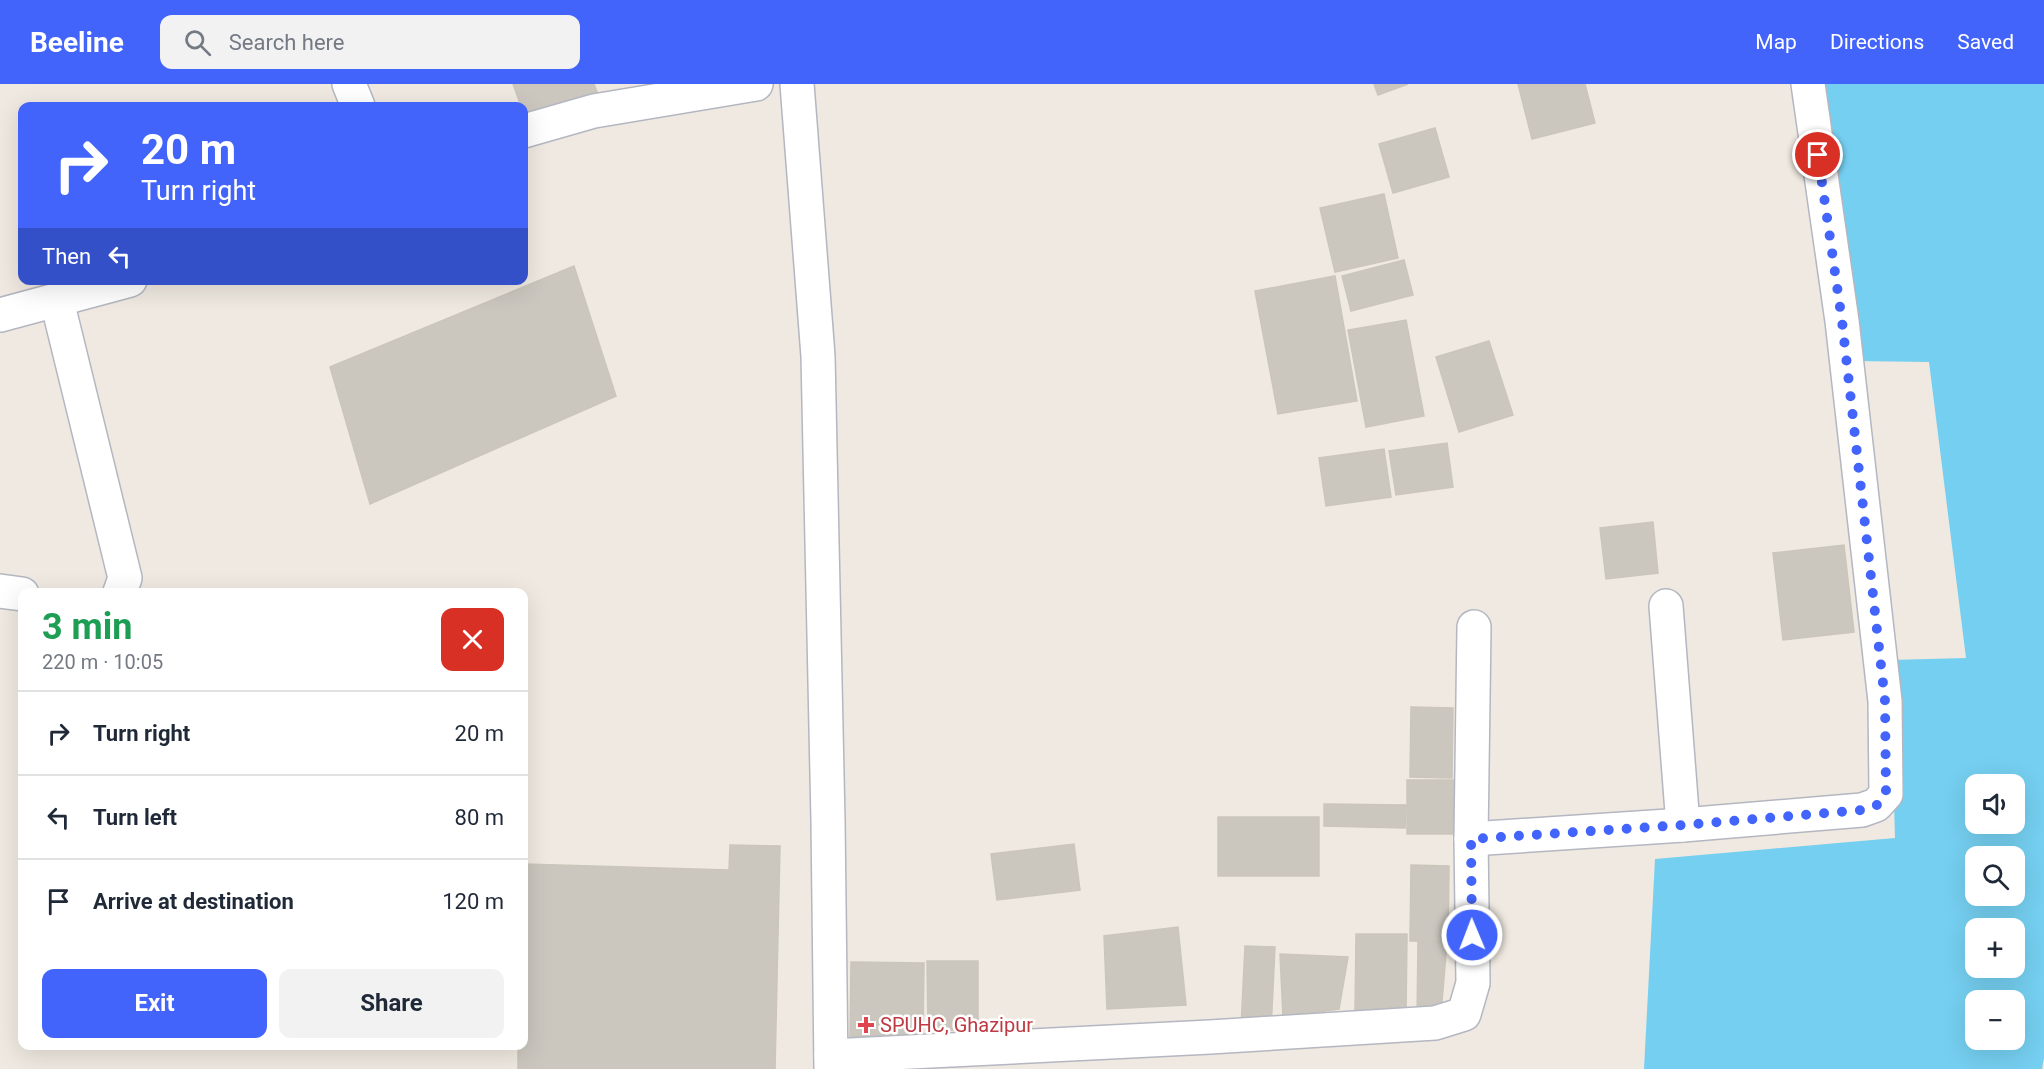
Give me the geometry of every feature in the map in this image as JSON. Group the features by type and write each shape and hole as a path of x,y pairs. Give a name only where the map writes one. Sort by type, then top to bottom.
{"street":[{"path":"350,84 357,102"},
{"path":"528,129 594,111 756,84"},
{"path":"797,84 818,356 831,1063 1435,1023 1464,1014 1473,983 1471,839 1474,627"},
{"path":"1471,839 1862,810 1876,806 1886,794 1885,701 1842,321 1808,84"},
{"path":"0,315 113,285"},
{"path":"57,301 125,578 121,588"},
{"path":"0,591 18,593"},
{"path":"1666,606 1683,825"}],"water":[{"path":"1806,84 2044,84 2044,1058 2042,1069 1644,1069 1655,859 1895,838 1890,660 1966,658 1929,362 1855,361"}],"building":[{"path":"513,84 594,84 599,97 528,120 528,102 520,102"},
{"path":"1374,84 1408,84 1378,95"},
{"path":"1518,84 1585,84 1595,123 1532,139"},
{"path":"1435,128 1449,177 1393,193 1379,144"},
{"path":"1384,194 1398,258 1335,272 1320,208"},
{"path":"1404,260 1413,295 1351,311 1342,276"},
{"path":"574,266 616,396 370,504 330,367"},
{"path":"1335,276 1357,401 1278,414 1255,291"},
{"path":"1406,320 1424,416 1366,427 1348,330"},
{"path":"1489,341 1513,415 1459,432 1436,357"},
{"path":"1447,443 1453,487 1396,495 1389,451"},
{"path":"1384,449 1391,497 1326,506 1319,458"},
{"path":"1653,522 1658,573 1606,579 1600,528"},
{"path":"1844,545 1854,632 1783,640 1773,553"},
{"path":"1411,707 1453,708 1452,778 1410,777"},
{"path":"1407,780 1459,780 1458,834 1407,834"},
{"path":"1324,804 1406,805 1405,828 1324,826"},
{"path":"1218,817 1319,817 1319,876 1218,876"},
{"path":"1074,844 1080,890 997,900 991,854"},
{"path":"730,845 780,846 775,1069 518,1069 518,1050 528,1050 528,864 729,870"},
{"path":"1411,865 1449,866 1448,942 1410,941"},
{"path":"1178,927 1186,1005 1107,1009 1104,936"},
{"path":"1356,934 1407,934 1406,1016 1355,1015"},
{"path":"1418,942 1447,942 1441,1014 1417,1019"},
{"path":"1245,946 1275,947 1271,1030 1241,1028"},
{"path":"1280,954 1348,957 1339,1009 1283,1017"},
{"path":"927,961 978,961 978,1030 928,1030"},
{"path":"851,962 924,963 923,1039 850,1038"}],"place":[{"name":"SPUHC, Ghazipur","path":"866,1025"}],"route":[{"path":"1472,935 1471,839 1862,810 1876,806 1886,794 1885,701 1842,321 1818,155"}]}
